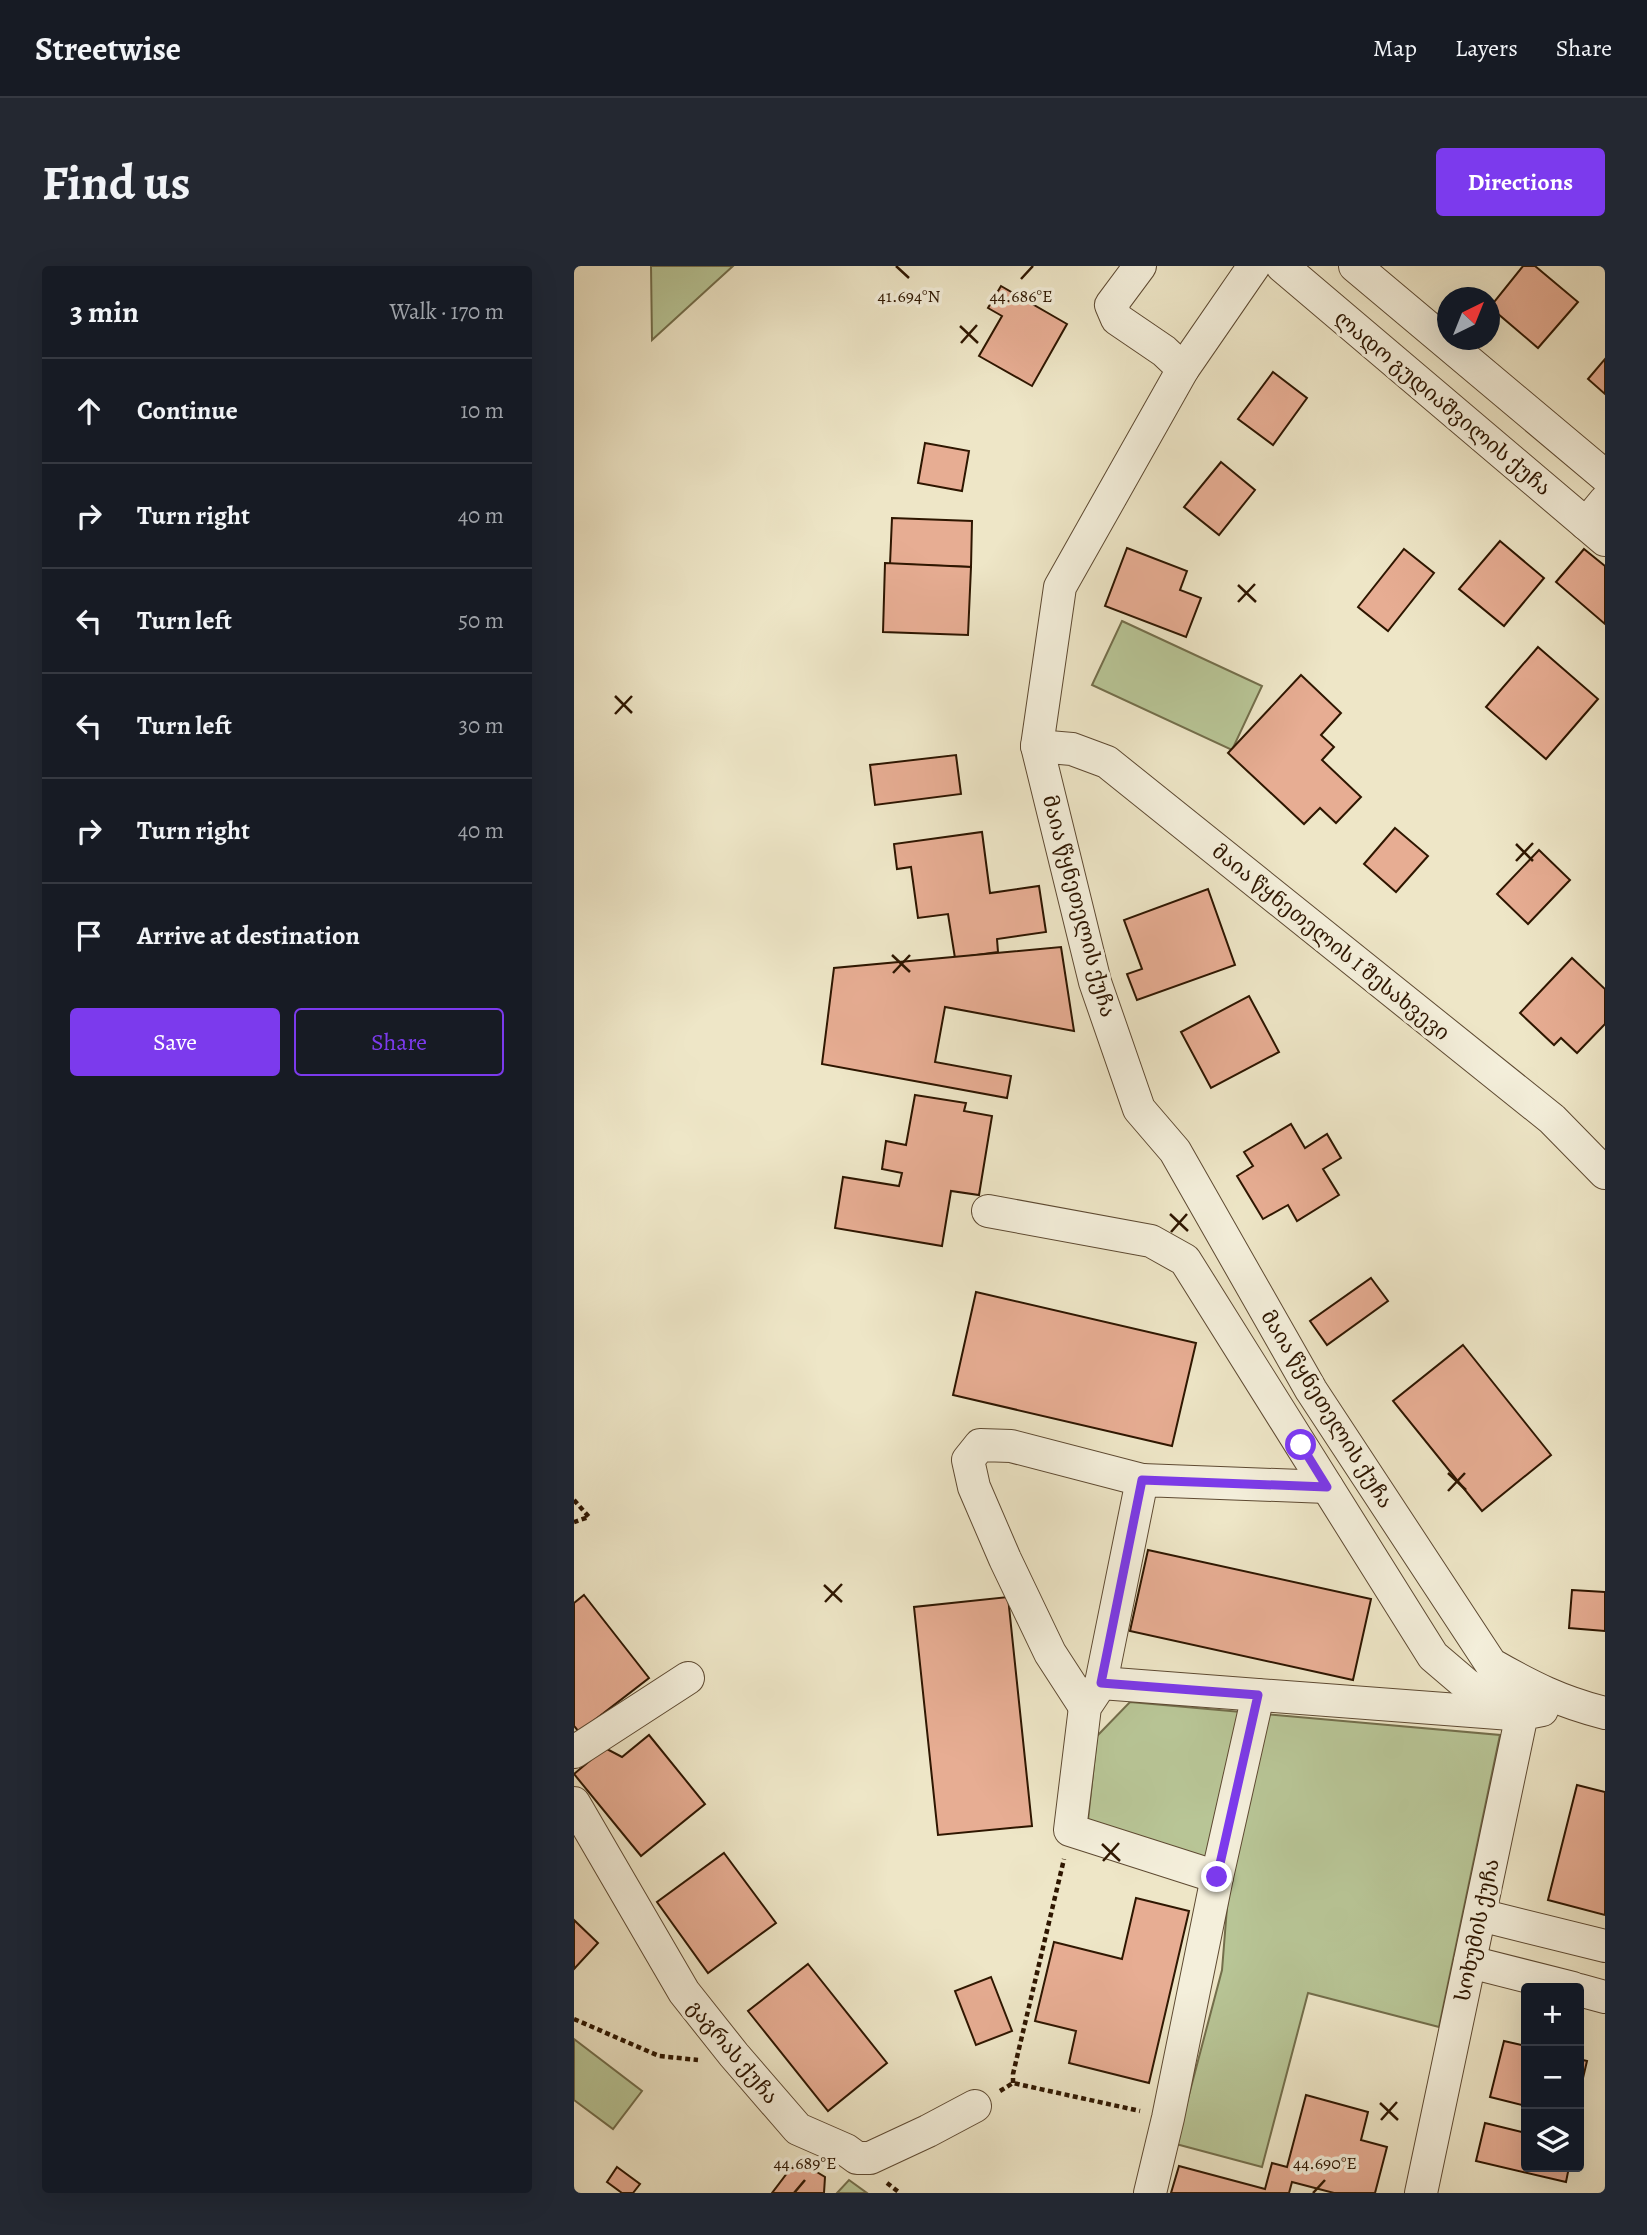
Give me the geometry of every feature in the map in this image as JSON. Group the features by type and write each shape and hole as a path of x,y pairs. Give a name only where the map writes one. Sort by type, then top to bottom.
{"street":[{"path":"1140,266 1111,304 1117,318 1164,351 1183,369"},
{"name":"მაია წყნეთელის ქუჩა","path":"1254,266 1183,369 1060,587 1037,746 1095,982 1139,1109 1175,1151 1311,1390 1492,1664 1569,1704 1605,1713"},
{"name":"ლადო გუდიაშვილის ქუჩა","path":"1282,266 1598,522"},
{"path":"1355,266 1605,475"},
{"name":"მაია წყნეთელის I შესახვევი","path":"1037,746 1072,749 1107,762 1552,1119 1605,1173"},
{"path":"988,1211 1151,1241 1185,1260 1433,1656 1468,1685 1522,1714"},
{"path":"1327,1487 1142,1480 1011,1446 980,1446 968,1460 974,1487 1050,1653 1093,1695 1258,1695 1522,1714 1569,1704"},
{"path":"1142,1480 1093,1695 1070,1830 1217,1877"},
{"path":"574,1752 688,1678"},
{"path":"1150,2193 1258,1695"},
{"name":"სოხუმის ქუჩა","path":"1421,2193 1522,1714"},
{"name":"გაგრას ქუჩა","path":"574,1803 684,1992 798,2129 846,2150 857,2158 870,2158 987,2099"},
{"path":"1480,1915 1605,1946"},
{"path":"1470,1962 1553,1983"},
{"path":"1584,1991 1605,1997"}],"path":[{"path":"574,1500 589,1517 574,1522"},
{"path":"1013,2083 1070,1830"},
{"path":"574,2019 659,2056 705,2061 734,2054"},
{"path":"987,2099 1013,2083 1168,2118"}],"green space":[{"path":"651,266 733,266 652,340"},
{"path":"1122,621 1262,686 1232,750 1092,685"},
{"path":"1130,1702 1500,1735 1439,2027 1308,1993 1262,2167 1176,2144 1222,1970 1230,1870 1088,1820 1097,1736"},
{"path":"574,2039 642,2091 613,2129 574,2100"},
{"path":"849,2180 867,2193 837,2193"}],"building":[{"path":"1523,266 1535,266 1578,302 1538,348 1500,316 1500,295"},
{"path":"1001,286 1067,324 1032,386 979,356 1002,316 988,308"},
{"path":"1605,359 1605,394 1588,379"},
{"path":"1273,372 1307,398 1273,445 1238,419"},
{"path":"925,443 969,451 962,491 918,483"},
{"path":"1221,462 1255,490 1219,535 1184,507"},
{"path":"892,518 972,521 971,567 890,564"},
{"path":"1500,541 1544,578 1504,626 1459,589"},
{"path":"1127,548 1187,571 1180,590 1201,598 1186,637 1105,606"},
{"path":"1404,549 1434,573 1388,631 1358,607"},
{"path":"1584,549 1605,566 1605,624 1556,582"},
{"path":"885,563 971,567 968,635 883,632"},
{"path":"1538,647 1598,699 1546,759 1486,707"},
{"path":"1301,675 1341,713 1321,735 1334,747 1322,760 1361,797 1336,823 1320,808 1304,824 1228,753"},
{"path":"956,755 961,794 875,805 870,765"},
{"path":"1395,828 1428,856 1396,892 1364,864"},
{"path":"982,832 990,893 1039,886 1046,932 997,939 998,952 955,958 948,914 918,918 911,867 897,869 894,844"},
{"path":"1539,850 1570,880 1528,924 1497,894"},
{"path":"1208,889 1235,965 1137,1000 1127,974 1142,969 1124,920"},
{"path":"1061,947 1074,1031 945,1007 935,1062 1011,1076 1007,1098 822,1064 834,968"},
{"path":"1572,958 1605,989 1605,1024 1577,1053 1561,1038 1554,1045 1520,1013"},
{"path":"1249,996 1279,1052 1211,1088 1181,1032"},
{"path":"915,1095 966,1103 964,1111 992,1116 979,1195 951,1191 942,1246 835,1228 843,1177 899,1186 902,1173 882,1169 886,1141 906,1145"},
{"path":"1291,1124 1305,1148 1327,1134 1341,1158 1323,1169 1339,1195 1297,1221 1288,1205 1263,1219 1237,1176 1253,1166 1244,1152"},
{"path":"1371,1278 1388,1301 1327,1345 1310,1321"},
{"path":"976,1292 1196,1343 1172,1446 953,1395"},
{"path":"1463,1345 1551,1455 1482,1511 1393,1401"},
{"path":"1148,1550 1371,1599 1353,1680 1130,1631"},
{"path":"1572,1590 1605,1592 1605,1631 1569,1628"},
{"path":"584,1595 649,1678 579,1732 574,1726 574,1603"},
{"path":"1008,1597 1032,1826 938,1835 914,1607"},
{"path":"649,1735 705,1804 641,1856 574,1774 605,1748 622,1757"},
{"path":"1577,1785 1605,1792 1605,1915 1548,1900"},
{"path":"724,1853 776,1923 708,1973 657,1902"},
{"path":"1136,1898 1189,1911 1149,2083 1069,2063 1076,2031 1035,2021 1054,1942 1122,1959"},
{"path":"574,1920 598,1943 574,1969"},
{"path":"808,1964 887,2063 828,2111 748,2011"},
{"path":"991,1977 1012,2031 976,2045 955,1991"},
{"path":"1504,2041 1521,2045 1521,2105 1490,2097"},
{"path":"1306,2095 1368,2112 1361,2140 1387,2147 1375,2193 1334,2193 1292,2182 1289,2193 1171,2193 1179,2166 1265,2189 1272,2163 1287,2167"},
{"path":"1485,2123 1521,2132 1521,2172 1476,2161"},
{"path":"797,2160 825,2177 824,2193 772,2193"},
{"path":"617,2167 640,2184 633,2193 622,2193 607,2182"},
{"path":"1523,2172 1568,2172 1566,2182"}],"route":[{"path":"1217,1877 1258,1695 1101,1683 1142,1480 1327,1487 1301,1445"}]}
